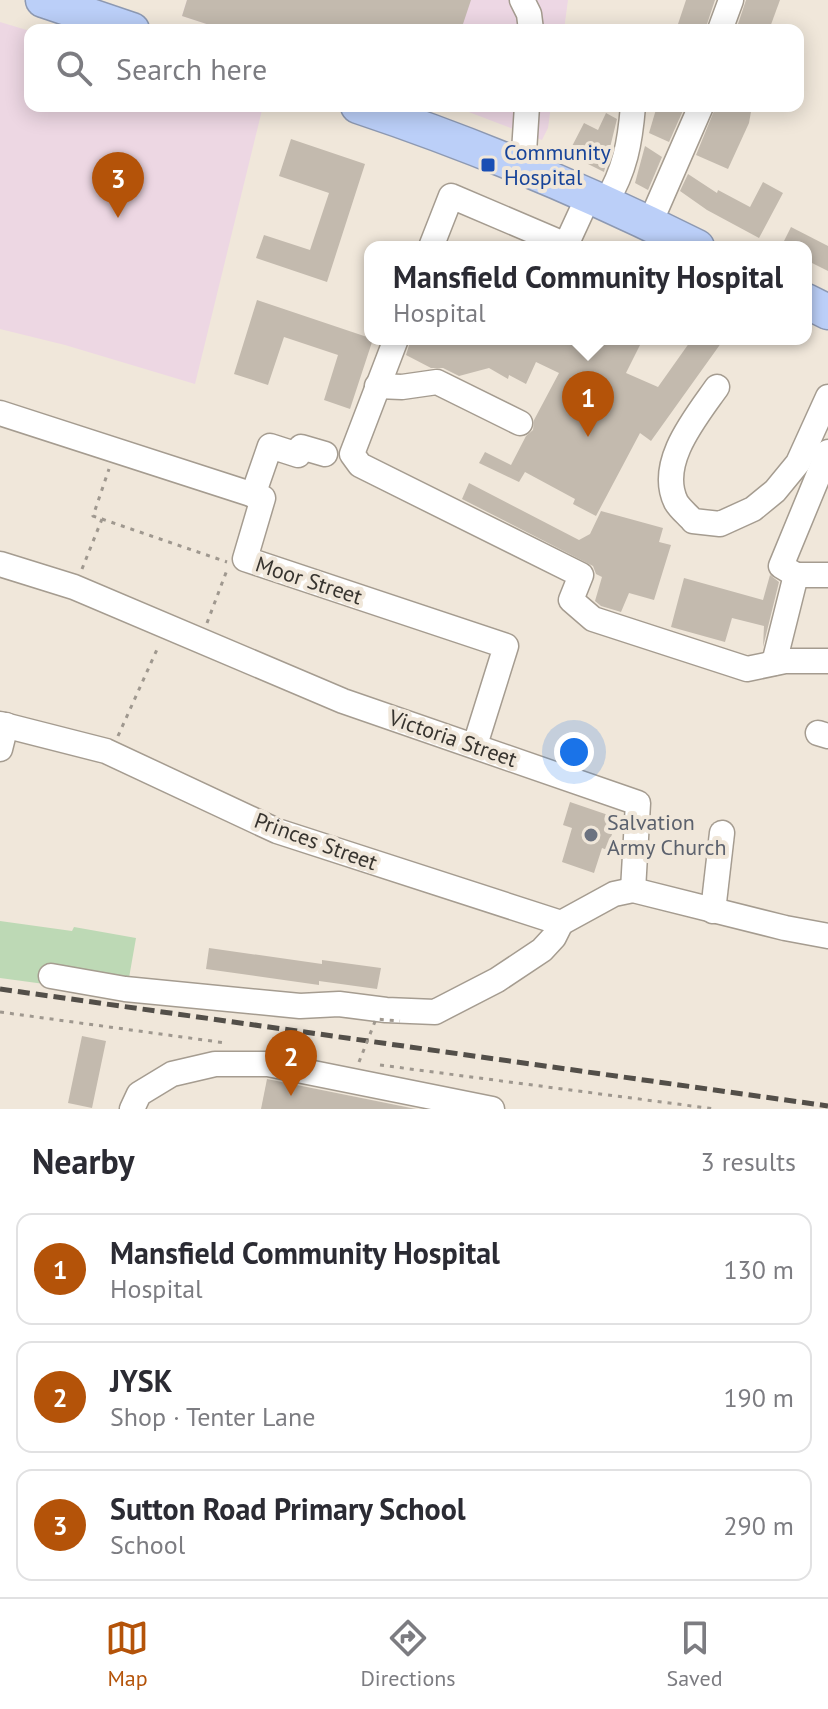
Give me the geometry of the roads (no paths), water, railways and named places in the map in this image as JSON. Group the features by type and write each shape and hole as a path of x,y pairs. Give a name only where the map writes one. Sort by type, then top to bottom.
{"highway":[{"path":"43,0 114,24"},
{"path":"376,112 442,134 523,167 685,241"}],"street":[{"path":"522,0 530,24"},
{"path":"722,24 731,0"},
{"path":"523,167 527,112"},
{"path":"568,241 587,194 621,177 632,112"},
{"path":"650,223 698,112"},
{"path":"433,241 451,196 557,241"},
{"path":"394,345 352,454 360,465 581,575 571,600 593,619 747,669 774,663 828,661"},
{"path":"377,386 402,387 437,382 520,423"},
{"path":"717,387 692,423 673,461 670,485 677,504 693,521 720,524 753,509 775,491 798,463 828,397"},
{"path":"0,413 253,495 270,446 298,455 301,447 325,454"},
{"path":"828,452 781,566 796,575 828,575"},
{"name":"Moor Street","path":"253,495 263,498 245,559 506,646 475,745"},
{"name":"Victoria Street","path":"0,564 74,587 343,701 638,803 633,890"},
{"path":"774,663 796,575"},
{"name":"Princes Street","path":"2,733 111,753 277,831 561,923"},
{"path":"713,911 722,833"},
{"path":"51,976 125,989 300,1006 339,1004 393,1016 435,1012 462,1000 542,950 561,923 614,894 633,890 828,936"},
{"path":"132,1109 139,1094 172,1074 215,1064 268,1064 492,1109"}],"railway":[{"path":"0,989 828,1106"}],"place":[{"name":"Community Hospital","path":"488,165"},
{"name":"Sutton Road Primary School","path":"118,218"},
{"name":"Mansfield Community Hospital","path":"588,437"},
{"name":"Salvation Army Church","path":"591,835"},
{"name":"JYSK","path":"291,1096"}]}
